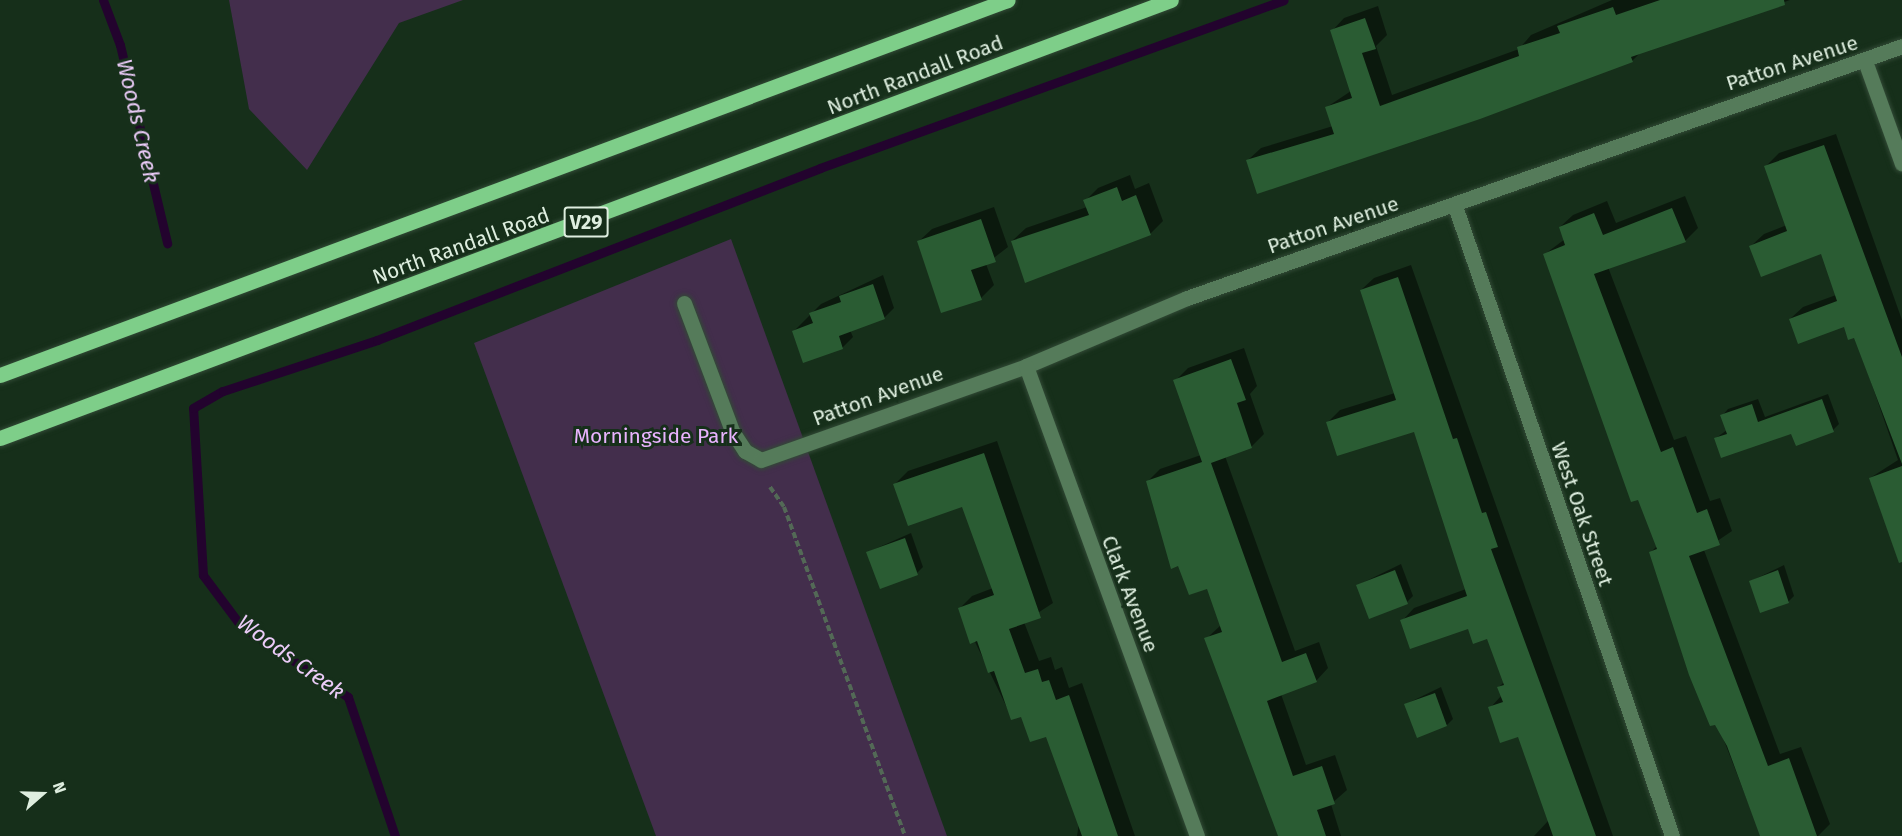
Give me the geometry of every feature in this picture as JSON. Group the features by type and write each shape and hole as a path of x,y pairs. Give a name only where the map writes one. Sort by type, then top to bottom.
{"main road":[{"name":"North Randall Road","path":"0,375 1008,0"},
{"name":"North Randall Road","path":"0,438 1171,0"}],"street":[{"name":"Patton Avenue","path":"684,303 732,431 745,451 761,460 1026,366 1187,298 1455,206 1902,46"},
{"path":"1865,61 1902,164"},
{"name":"West Oak Street","path":"1455,206 1671,836"},
{"name":"Clark Avenue","path":"1026,366 1197,836"}],"path":[{"path":"770,487 784,507 905,836"}],"green space":[{"path":"229,0 463,0 399,23 307,170 249,109"},
{"name":"Morningside Park","path":"731,239 947,836 656,836 474,343"}],"building":[{"path":"1660,0 1784,0 1785,5 1631,57 1633,62 1480,119 1257,194 1246,160 1334,134 1325,107 1352,98 1330,30 1365,18 1376,49 1362,53 1380,106 1519,56 1517,47 1560,33 1557,26 1613,7 1616,15"},
{"path":"1824,145 1902,357 1902,464 1854,338 1848,340 1844,327 1798,344 1789,319 1837,301 1821,254 1761,277 1749,246 1787,231 1764,166"},
{"path":"1117,187 1122,201 1136,195 1151,235 1025,283 1011,241 1089,215 1083,200"},
{"path":"1672,208 1686,242 1594,274 1661,452 1673,447 1697,513 1707,509 1720,545 1689,556 1768,766 1789,758 1817,836 1760,836 1727,746 1715,725 1710,726 1689,675 1649,552 1657,549 1638,500 1631,502 1543,254 1565,245 1559,227 1594,213 1603,235"},
{"path":"981,219 996,262 971,270 982,300 941,313 917,241"},
{"path":"1398,277 1453,439 1457,438 1482,513 1486,512 1498,547 1491,549 1596,836 1553,836 1518,737 1500,743 1488,707 1503,702 1497,687 1504,685 1487,639 1473,644 1468,629 1410,649 1400,620 1467,596 1414,432 1337,456 1326,422 1396,400 1360,290"},
{"path":"873,284 885,319 839,336 843,349 803,363 792,331 813,323 809,313 841,302 839,296"},
{"path":"1231,359 1246,400 1237,403 1252,448 1211,463 1282,662 1306,653 1317,682 1267,701 1293,776 1322,766 1335,804 1317,810 1326,836 1278,836 1204,638 1222,632 1207,589 1189,595 1178,566 1171,569 1146,481 1202,462 1173,380"},
{"path":"1822,399 1834,432 1796,446 1791,434 1721,458 1714,438 1727,434 1720,415 1752,404 1758,422"},
{"path":"984,453 1041,618 1009,629 1025,673 1038,669 1042,682 1049,680 1056,700 1069,695 1118,836 1082,836 1046,737 1030,742 1021,717 1011,720 994,671 988,673 977,641 970,644 958,608 994,595 962,507 908,526 893,484"},
{"path":"1902,466 1902,562 1899,563 1869,478"},
{"path":"905,538 918,575 880,589 866,552"},
{"path":"1395,570 1408,604 1369,619 1356,585"},
{"path":"1778,570 1789,603 1760,613 1749,581"},
{"path":"1435,693 1447,726 1417,738 1404,704"}],"waterway":[{"name":"Woods Creek","path":"103,0 120,45 167,243"},
{"path":"395,836 348,697 241,626 203,575 193,408 223,391 377,340 820,168 1283,0"}]}
